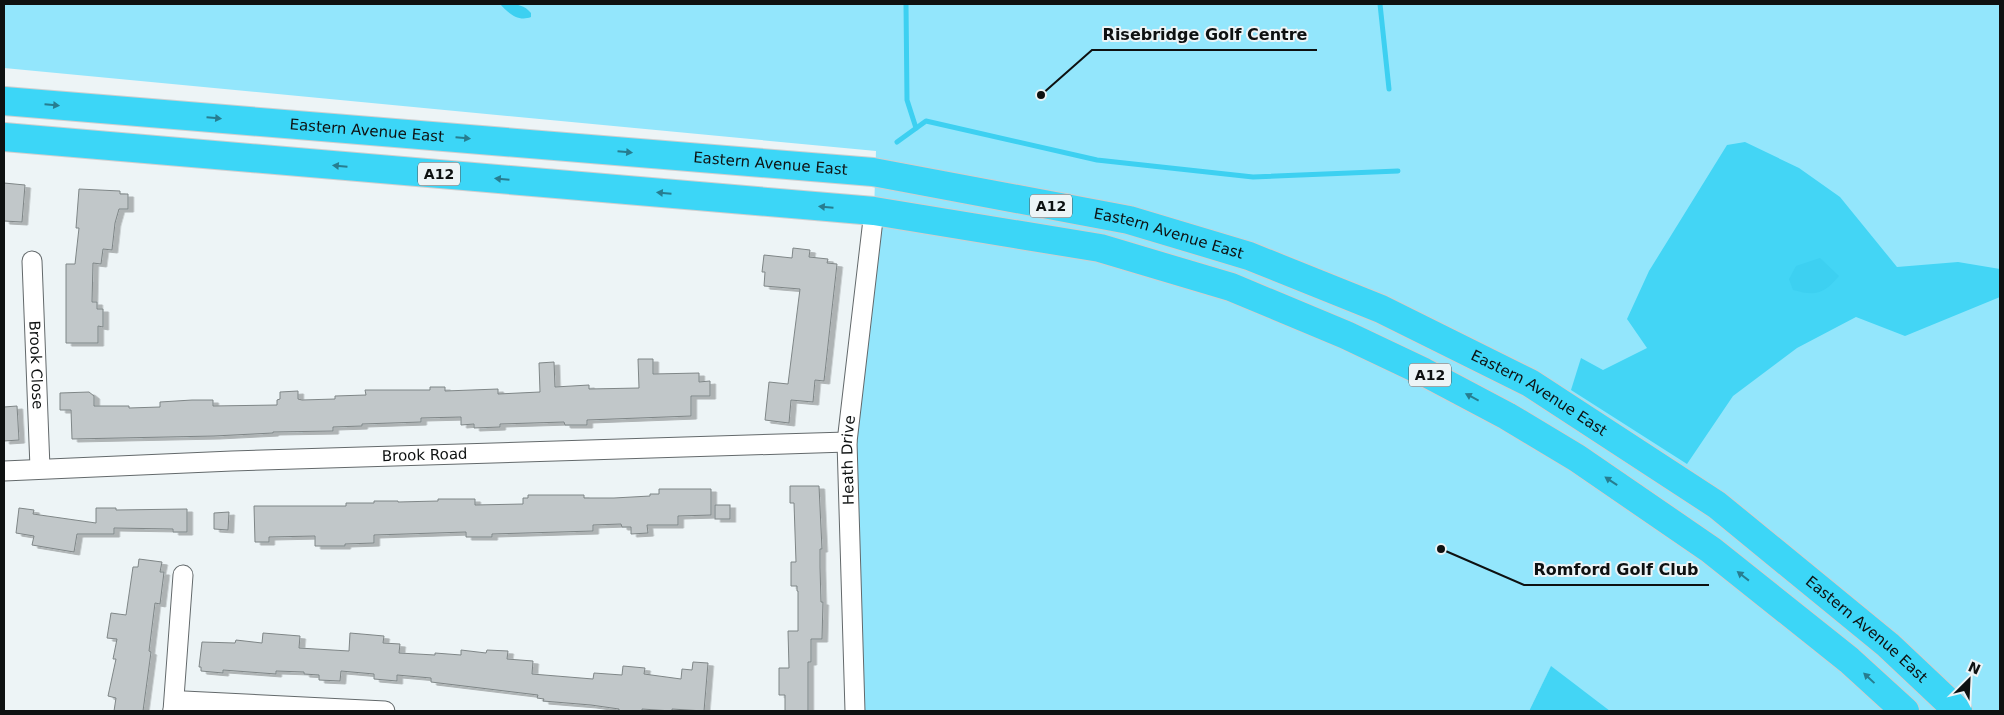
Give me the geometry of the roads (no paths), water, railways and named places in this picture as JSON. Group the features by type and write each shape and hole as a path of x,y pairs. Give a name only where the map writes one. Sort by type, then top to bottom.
{"highway":[{"name":"Eastern Avenue East","path":"4,101 872,172 1129,220 1249,256 1381,309 1530,383 1717,505 1888,644 1958,711"},
{"name":"Eastern Avenue East","path":"4,137 874,211 1100,248 1231,287 1346,335 1424,372 1507,416 1577,458 1711,550 1849,660 1905,711"}],"street":[{"name":"Heath Drive","path":"855,711 847,442 874,211"},
{"name":"Brook Close","path":"32,261 40,468"},
{"name":"Brook Road","path":"4,471 40,468 847,442"},
{"path":"173,711 183,575"},
{"path":"173,711 184,701 385,711"}],"waterway":[{"path":"906,4 907,100 916,128"},
{"path":"1380,4 1389,89"},
{"path":"897,142 926,121 1097,160 1253,177 1398,171"}],"place":[{"name":"Risebridge Golf Centre","path":"1041,95"},
{"name":"Romford Golf Club","path":"1441,549"}]}
